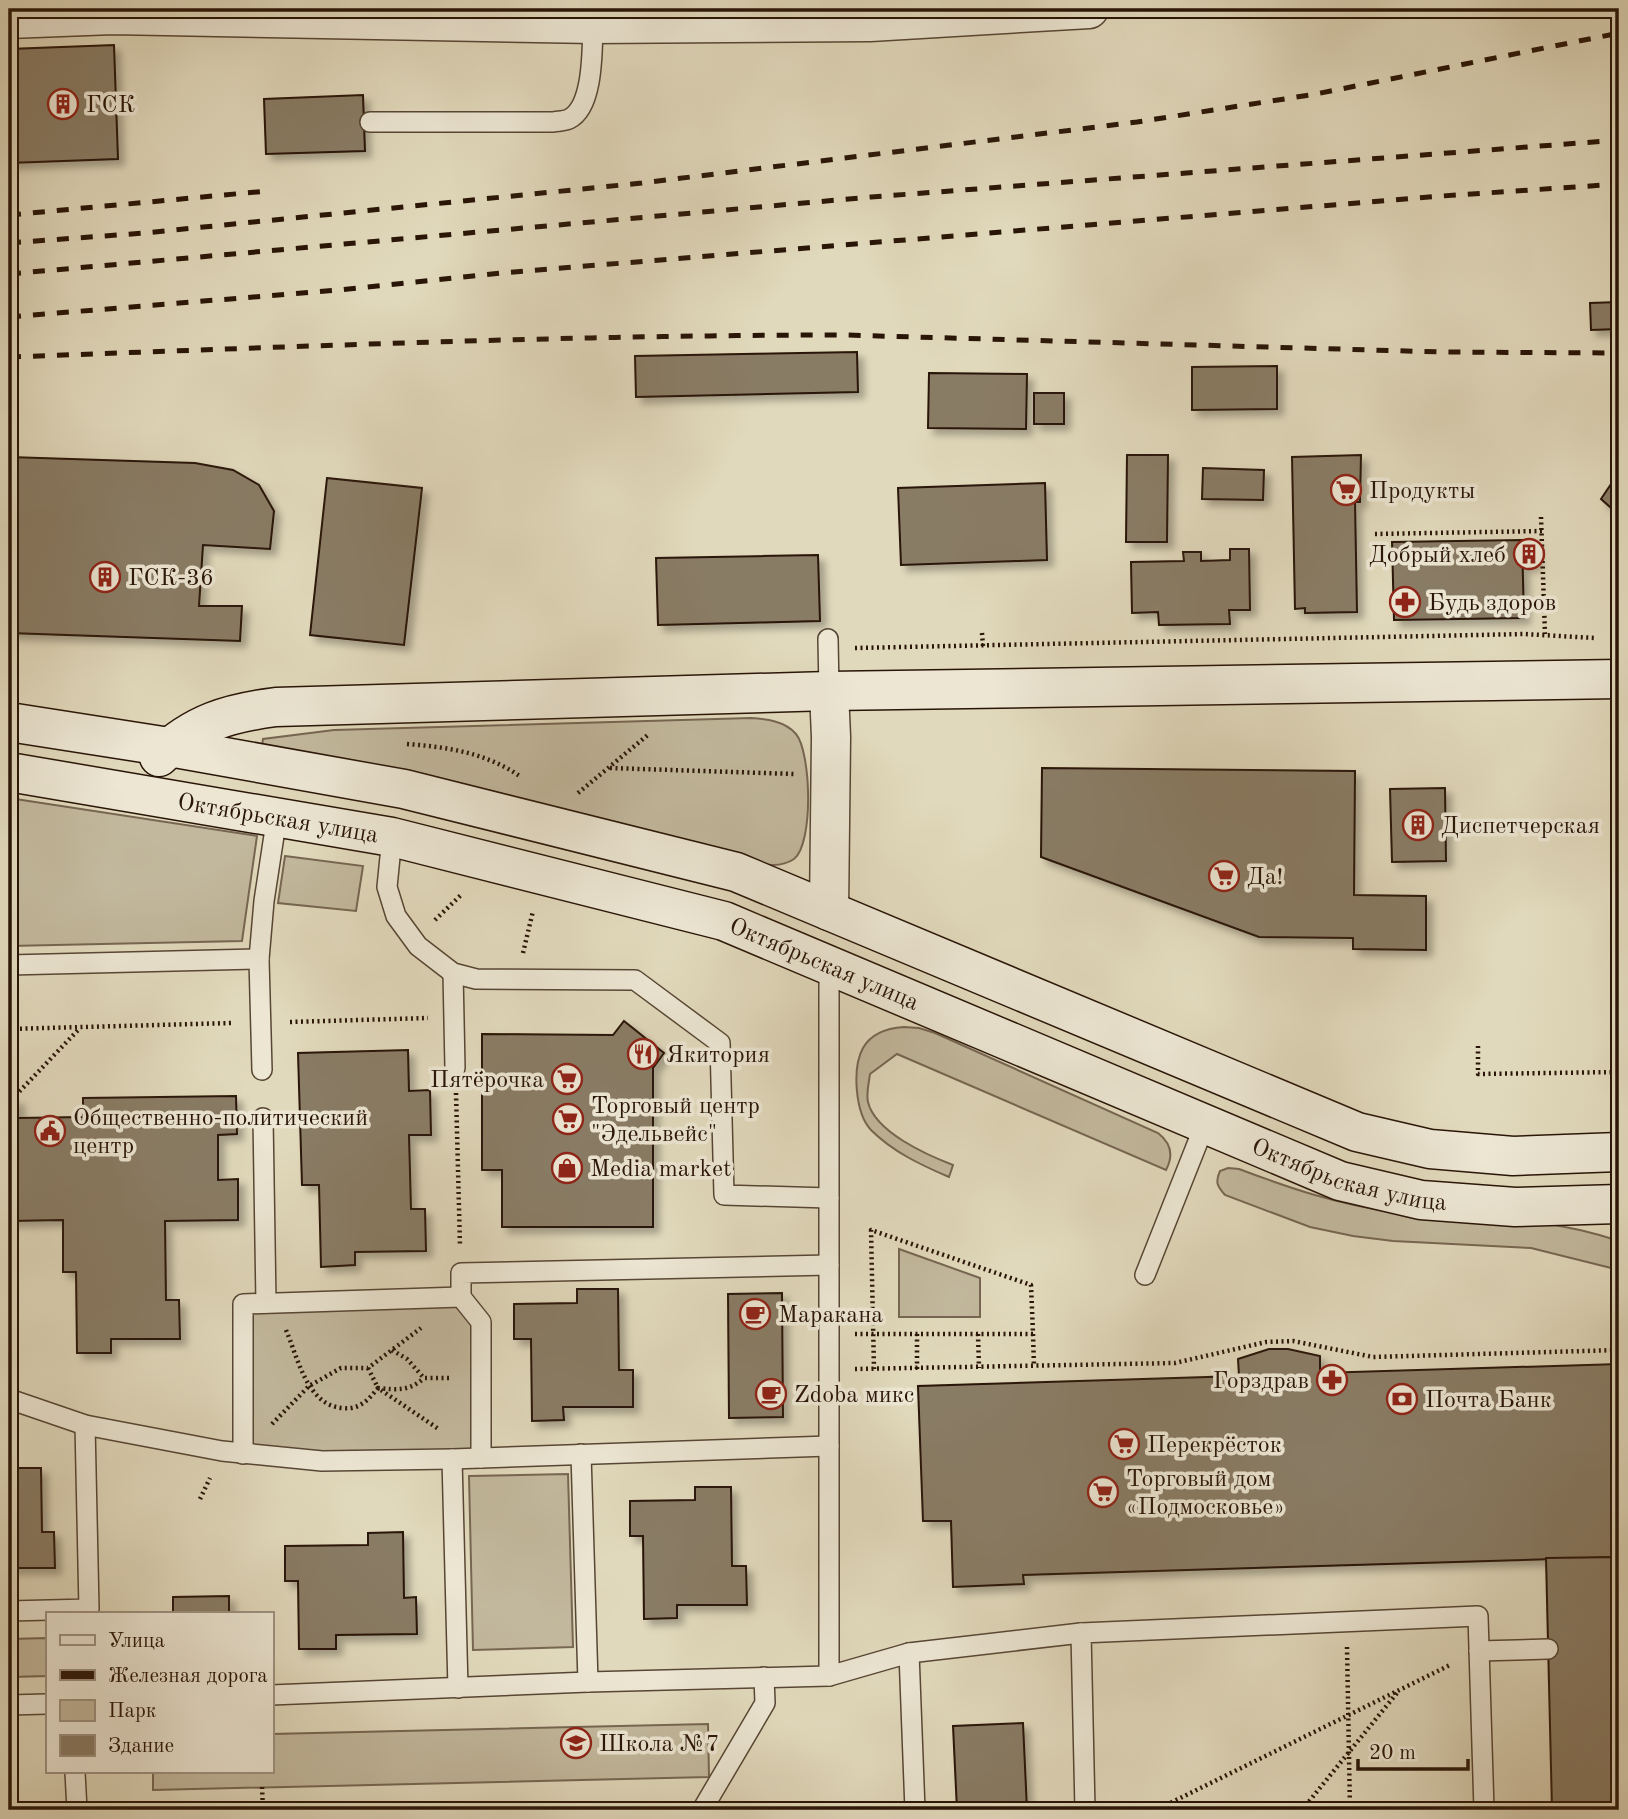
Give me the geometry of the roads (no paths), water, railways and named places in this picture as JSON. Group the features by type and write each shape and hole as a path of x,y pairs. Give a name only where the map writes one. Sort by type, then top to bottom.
{"main road":[{"path":"9,19 112,12 593,24 870,22 1089,9"},
{"path":"125,790 169,747 206,723 238,711 276,706 829,691 1619,679"},
{"path":"829,691 829,911"},
{"name":"Октябрьская улица","path":"9,722 169,747 404,789 736,872 1357,1132 1430,1149 1513,1156 1619,1152"},
{"name":"Октябрьская улица","path":"9,772 392,837 724,920 1340,1181 1421,1200 1515,1207 1619,1204"}],"lane":[{"path":"370,122 553,122 570,119 581,108 589,85 593,24"},
{"path":"828,644 829,691"},
{"path":"262,1070 260,959 264,901 277,816"},
{"path":"392,837 387,887 396,916 414,941 453,973 476,979 635,980 720,1043 724,1195 829,1198"},
{"path":"9,965 260,959"},
{"path":"829,965 829,1676"},
{"path":"453,973 455,1068"},
{"path":"263,1118 270,1303"},
{"path":"1145,1275 1205,1124"},
{"path":"481,1458 481,1322 461,1297 461,1273 829,1265"},
{"path":"243,1454 243,1304 461,1297"},
{"path":"9,1399 85,1424 243,1454 322,1461 829,1446"},
{"path":"9,1611 89,1609 85,1424"},
{"path":"581,1454 588,1682"},
{"path":"452,1459 458,1688"},
{"path":"273,1695 588,1682 829,1676 909,1653 1080,1633 1479,1616 1484,1810"},
{"path":"1080,1633 1085,1810"},
{"path":"1479,1651 1548,1649"},
{"path":"909,1653 915,1810"},
{"path":"702,1810 765,1703 764,1677"},
{"path":"9,1706 46,1704"},
{"path":"75,1773 77,1810"}],"railway":[{"path":"9,243 144,233 642,183 1137,122 1316,94 1619,33"},
{"path":"9,274 871,197 1619,140"},
{"path":"9,317 339,290 501,273 1619,184"},
{"path":"9,215 267,191"},
{"path":"9,357 531,339 845,335 1442,352 1619,353"}],"place":[{"name":"ГСК","path":"63,104"},
{"name":"Продукты","path":"1346,490"},
{"name":"Добрый хлеб","path":"1529,554"},
{"name":"ГСК-36","path":"105,577"},
{"name":"Будь здоров","path":"1405,602"},
{"name":"Диспетчерская","path":"1418,825"},
{"name":"Да!","path":"1224,876"},
{"name":"Якитория","path":"643,1054"},
{"name":"Пятёрочка","path":"567,1079"},
{"name":"Торговый центр \"Эдельвейс\"","path":"568,1119"},
{"name":"Общественно-политический центр","path":"50,1131"},
{"name":"Media market","path":"567,1168"},
{"name":"Маракана","path":"755,1314"},
{"name":"Горздрав","path":"1332,1380"},
{"name":"Zdoba микс","path":"771,1394"},
{"name":"Почта Банк","path":"1402,1399"},
{"name":"Перекрёсток","path":"1124,1444"},
{"name":"Торговый дом «Подмосковье»","path":"1103,1492"},
{"name":"Школа №7","path":"576,1743"}]}
